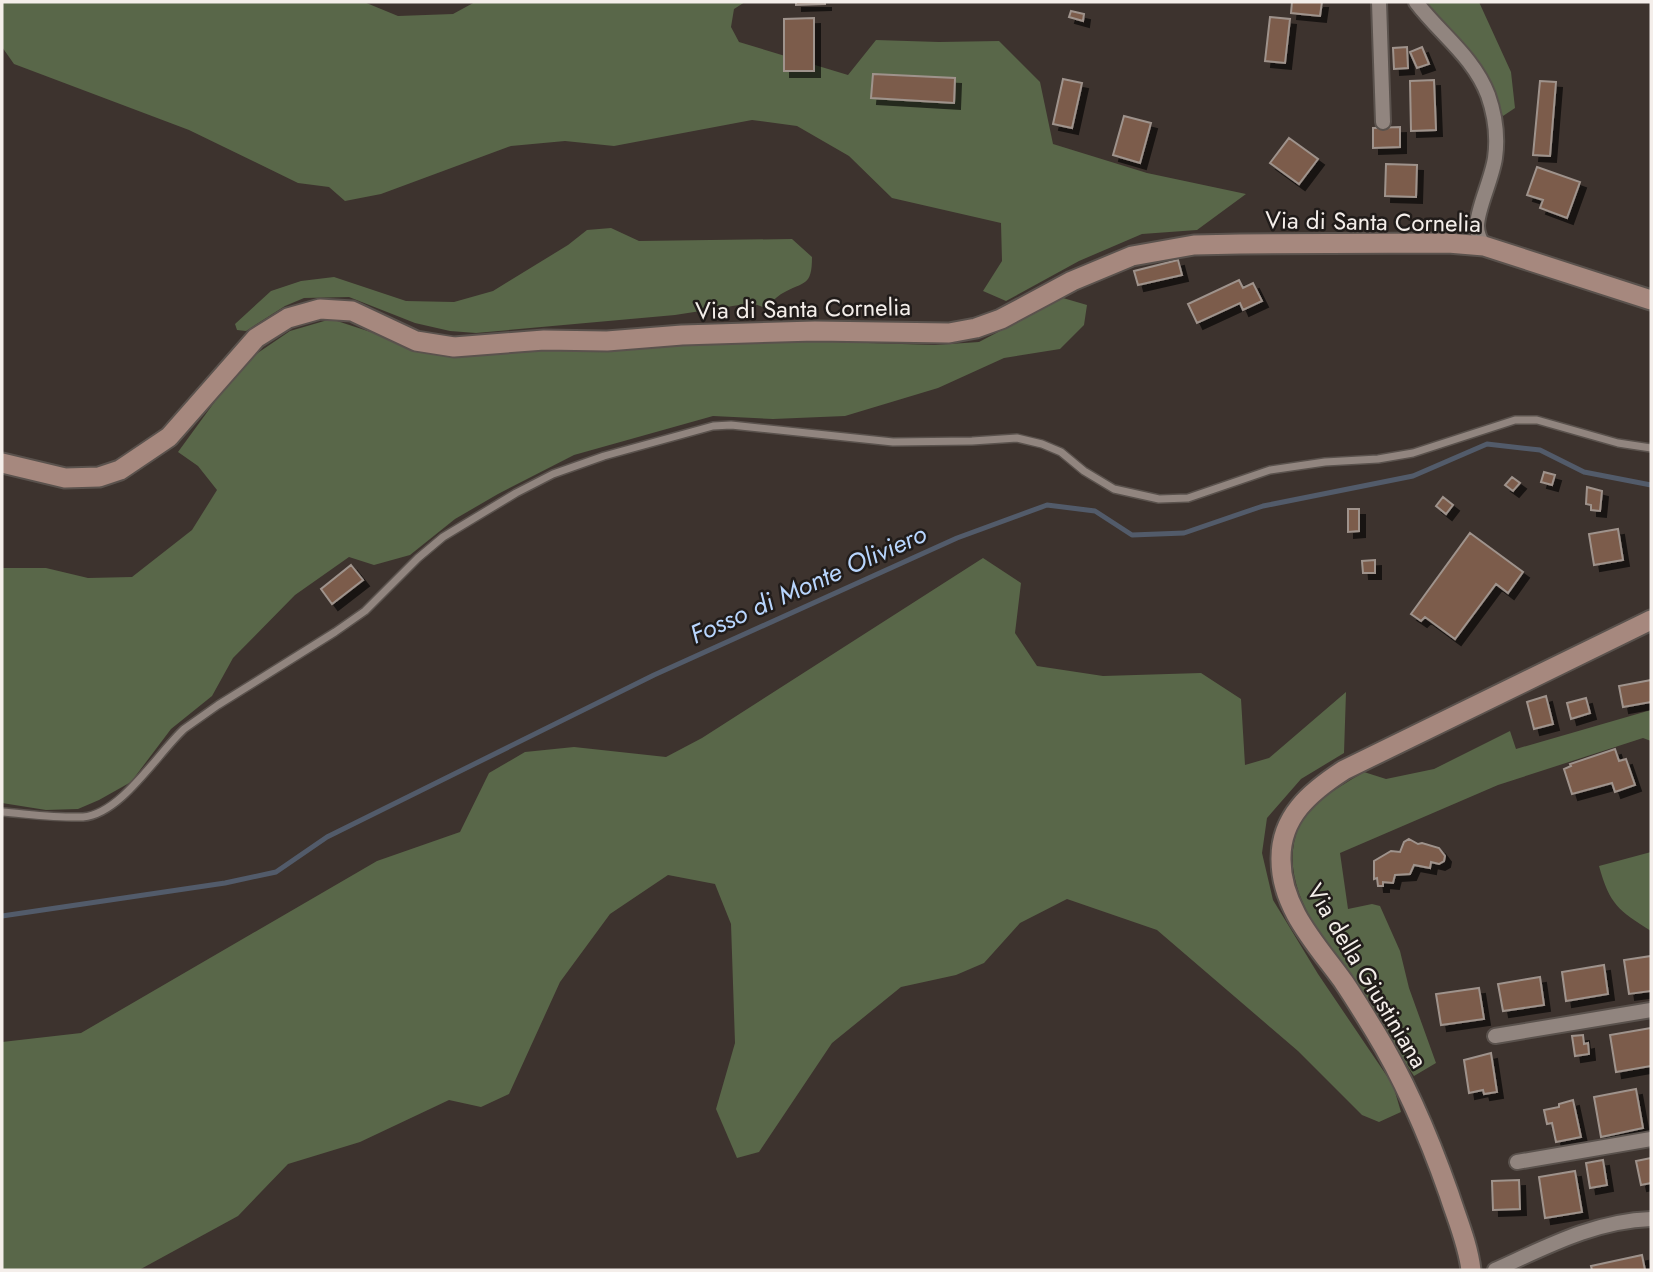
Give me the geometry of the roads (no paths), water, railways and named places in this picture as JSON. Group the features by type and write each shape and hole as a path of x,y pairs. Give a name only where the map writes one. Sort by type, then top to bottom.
{"street":[{"path":"1379,2 1383,122"},
{"path":"1416,2 1463,53 1488,96 1496,128 1496,143 1490,181 1477,221 1477,230 1483,246"},
{"name":"Via di Santa Cornelia","path":"2,463 65,478 99,477 120,470 169,438 256,338 288,318 313,310 334,308 352,311 416,341 454,347 544,340 607,341 682,335 806,331 949,333 976,328 1001,319 1072,281 1132,256 1194,245 1251,244 1448,243 1483,246 1651,300"},
{"name":"Via della Giustiniana","path":"1471,1270 1465,1241 1432,1145 1406,1087 1374,1030 1292,906 1282,873 1283,835 1292,816 1310,794 1344,770 1651,620"},
{"path":"1495,1036 1651,1010"},
{"path":"1517,1162 1651,1139"},
{"path":"1495,1270 1577,1233 1615,1223 1651,1219"}],"lane":[{"path":"2,813 86,817 109,807 123,797 184,729 365,611 443,537 516,492 553,474 713,426 731,425 893,442 1017,438 1062,452 1084,471 1114,489 1159,499 1188,498 1270,470 1413,453 1515,420 1537,419 1618,443 1651,448"}],"waterway":[{"name":"Fosso di Monte Oliviero","path":"2,916 225,883 276,872 327,837 654,675 957,538 1047,505 1095,511 1132,535 1184,533 1263,506 1413,476 1487,444 1540,450 1584,472 1651,485"}]}
